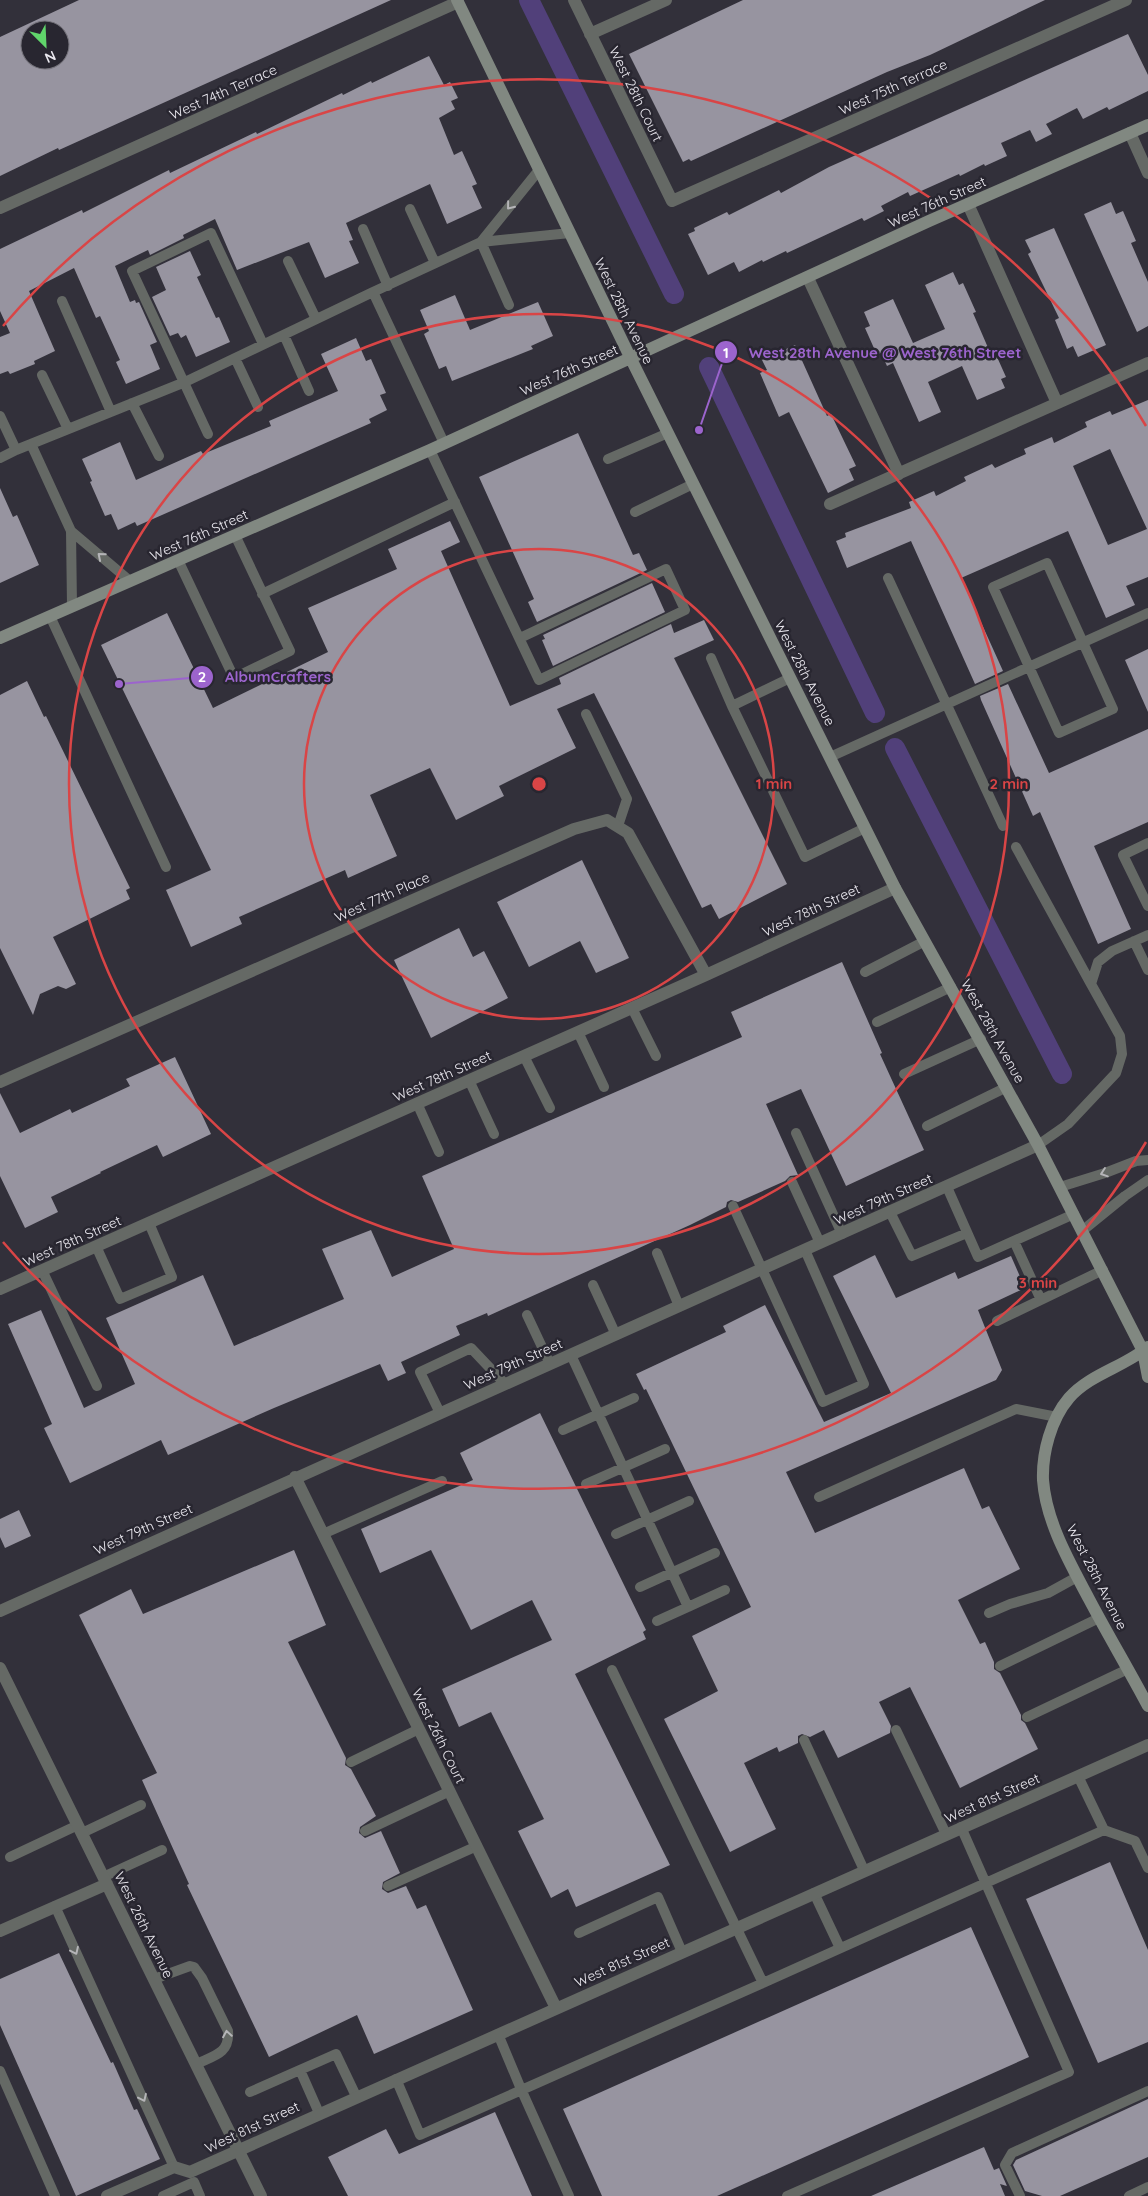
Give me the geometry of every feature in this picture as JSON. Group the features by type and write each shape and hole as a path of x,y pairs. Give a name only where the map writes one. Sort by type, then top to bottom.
{"street":[{"name":"West 28th Court","path":"574,0 672,201"},
{"path":"590,34 666,0"},
{"name":"West 75th Terrace","path":"672,201 1126,0"},
{"name":"West 28th Avenue","path":"457,1 630,359 895,888 981,1039 1147,1351 1148,1377"},
{"name":"West 74th Terrace","path":"0,208 457,1"},
{"name":"West 76th Street","path":"0,638 430,450 968,204 1148,125"},
{"path":"1130,133 1148,173"},
{"path":"968,204 1057,403"},
{"path":"808,278 899,474"},
{"path":"830,504 1148,363"},
{"name":"West 77th Place","path":"0,1082 574,829 607,820 618,826"},
{"path":"618,826 628,833 706,975"},
{"name":"West 78th Street","path":"0,1289 706,975 895,888"},
{"name":"West 79th Street","path":"0,1610 1038,1145"},
{"name":"West 28th Avenue","path":"1147,1351 1080,1389 1068,1400 1057,1418 1045,1454 1044,1480 1051,1516 1077,1577 1148,1706"},
{"name":"West 26th Court","path":"295,1477 556,2008"},
{"name":"West 26th Avenue","path":"0,1668 261,2196"},
{"name":"West 81st Street","path":"192,2177 238,2150 318,2113 1148,1745"},
{"path":"0,1931 55,1906 105,1880"},
{"path":"108,2196 174,2167 192,2177"}],"lane":[{"path":"481,242 539,170"},
{"path":"410,209 435,264"},
{"path":"363,229 388,286"},
{"path":"208,434 132,271 210,233 263,344"},
{"path":"0,458 185,382 481,242 570,233"},
{"path":"481,242 509,305"},
{"path":"288,261 316,319"},
{"path":"374,292 444,443"},
{"path":"62,301 111,412"},
{"path":"284,335 309,391"},
{"path":"235,358 258,407"},
{"path":"42,375 68,429"},
{"path":"132,403 158,456"},
{"path":"0,416 16,450"},
{"path":"608,459 668,433"},
{"path":"31,444 71,531 72,606"},
{"path":"430,450 539,680 685,610 666,569 520,638"},
{"path":"635,512 693,484"},
{"path":"262,594 455,502"},
{"path":"71,531 130,581"},
{"path":"178,560 234,678 290,651 235,535"},
{"path":"1047,563 1113,709 1059,733 1029,667 993,587 1047,563"},
{"path":"888,578 1003,826"},
{"path":"830,758 1148,613"},
{"path":"50,616 166,867"},
{"path":"711,658 732,706 805,856 865,828"},
{"path":"732,706 790,678"},
{"path":"586,714 627,799 618,826"},
{"path":"1148,843 1123,855 1148,906"},
{"path":"1016,847 1120,1036 1122,1054 1116,1073 1068,1124 1038,1145"},
{"path":"1091,984 1098,962 1112,952 1148,935"},
{"path":"865,972 926,941"},
{"path":"1134,941 1148,970"},
{"path":"877,1022 951,987"},
{"path":"632,1008 656,1056"},
{"path":"578,1032 604,1087"},
{"path":"904,1074 981,1039"},
{"path":"524,1056 550,1108"},
{"path":"469,1080 494,1134"},
{"path":"927,1126 1007,1087"},
{"path":"417,1104 439,1152"},
{"path":"796,1133 842,1234"},
{"path":"1060,1187 1106,1173 1136,1161 1148,1160"},
{"path":"1082,1231 1124,1196 1148,1180"},
{"path":"792,1182 820,1243"},
{"path":"947,1187 978,1257 1074,1214"},
{"path":"733,1206 823,1402 864,1384 805,1250"},
{"path":"890,1212 912,1256 967,1232"},
{"path":"96,1246 120,1299 172,1277 149,1223"},
{"path":"1014,1241 1041,1300"},
{"path":"657,1253 679,1306"},
{"path":"42,1270 97,1386"},
{"path":"997,1322 1103,1270"},
{"path":"593,1285 616,1334"},
{"path":"527,1315 550,1364"},
{"path":"440,1413 420,1372 471,1348 505,1384"},
{"path":"571,1354 688,1606"},
{"path":"564,1430 634,1398"},
{"path":"819,1497 1016,1409 1057,1418"},
{"path":"586,1484 665,1449"},
{"path":"323,1534 442,1481"},
{"path":"616,1534 689,1500"},
{"path":"640,1587 715,1553"},
{"path":"989,1613 1010,1604 1048,1593 1077,1577"},
{"path":"657,1621 725,1590"},
{"path":"1000,1666 1099,1618"},
{"path":"1027,1717 1128,1669"},
{"path":"612,1670 763,1983"},
{"path":"351,1762 419,1729"},
{"path":"896,1730 946,1834"},
{"path":"804,1740 864,1870"},
{"path":"1078,1776 1104,1830"},
{"path":"365,1831 450,1791"},
{"path":"10,1857 141,1805"},
{"path":"787,2196 1069,2072 961,1828"},
{"path":"396,2079 420,2135 1104,1830 1135,1841 1148,1868"},
{"path":"388,1886 476,1846"},
{"path":"105,1880 162,1850"},
{"path":"814,1893 840,1948"},
{"path":"579,1933 658,1897 682,1952"},
{"path":"55,1906 174,2167"},
{"path":"154,1979 190,1966 194,1967 202,1978 228,2032 229,2039 228,2045 223,2051 196,2064"},
{"path":"498,2034 570,2196"},
{"path":"250,2092 336,2054 356,2096"},
{"path":"0,2070 55,2196"},
{"path":"300,2070 318,2113"},
{"path":"1020,2196 1005,2165 1012,2153 1148,2091"},
{"path":"162,2196 192,2177 200,2196"},
{"path":"1135,2195 1148,2187"}],"building":[{"path":"79,0 391,0 59,150 58,148 0,176 0,37 20,28 20,70 70,70 70,20 36,20"},
{"path":"743,0 1045,0 930,55 887,72 691,161 689,159 683,162 629,54"},
{"path":"1128,34 1148,75 1148,91 1109,110 1107,107 1083,119 1077,108 1046,124 1052,134 1036,142 1030,130 1001,143 1007,156 985,166 984,164 960,176 959,174 910,196 908,192 881,206 884,211 864,221 862,218 787,253 786,251 763,262 762,260 739,272 734,262 708,275 688,234 695,231 694,228 727,212 729,215 779,190 781,193 829,167"},
{"path":"429,56 444,85 450,82 458,98 451,101 455,109 439,118 454,155 462,151 477,184 472,186 482,208 447,224 430,184 346,223 353,240 349,241 359,263 325,278 309,242 237,270 215,219 183,235 184,238 150,255 148,250 115,266 130,302 135,300 136,303 139,302 157,342 150,345 160,369 126,384 116,362 120,360 100,316 96,318 74,268 29,291 55,351 34,361 35,364 10,374 8,371 0,374 0,337 10,333 0,311 0,249 82,210 83,213 169,170 170,173 342,93 343,95 371,81 372,83"},
{"path":"1111,202 1116,214 1123,211 1136,241 1131,243 1148,282 1148,326 1137,332 1084,214"},
{"path":"1054,228 1106,345 1078,357 1073,346 1067,349 1055,320 1059,318 1028,254 1031,252 1025,240"},
{"path":"190,251 201,275 197,277 216,318 219,317 230,342 196,357 186,335 181,338 178,333 170,336 152,297 166,290 156,267"},
{"path":"953,272 959,285 963,283 976,312 973,313 989,350 993,348 1006,377 1001,379 1005,388 977,400 962,366 928,382 941,412 919,422 893,363 887,366 881,353 877,355 865,328 870,326 864,312 893,299 913,343 945,329 925,285"},
{"path":"455,295 470,330 538,302 553,336 531,346 533,349 452,381 446,366 439,369 424,334 429,331 420,310"},
{"path":"356,338 366,361 371,359 386,393 380,395 387,410 369,419 371,423 137,526 135,522 118,530 111,514 105,516 82,459 120,442 136,480 201,451 203,454 271,426 269,421 338,391 321,354"},
{"path":"795,345 827,416 831,414 856,466 849,469 854,480 828,493 789,412 779,417 760,373 767,370 762,360"},
{"path":"1148,400 1148,577 1126,586 1135,605 1106,618 1068,531 961,578 1003,671 975,684 911,541 847,568 836,541 846,537 845,533 911,508 909,502 934,491 936,496 966,481 964,477 992,464 995,468 1026,454 1024,449 1052,437 1054,443 1087,427 1085,422 1110,411 1112,415","holes":["1110,449 1147,529 1108,545 1073,466"]},
{"path":"578,433 633,555 639,553 647,570 537,622 528,602 534,599 479,477"},
{"path":"0,488 13,517 17,515 39,565 0,583"},
{"path":"450,521 460,542 441,551 510,706 561,684 559,678 671,624 674,633 704,620 714,640 674,658 787,884 719,919 711,904 702,908 594,693 557,709 576,748 499,786 504,796 456,820 430,768 370,795 397,856 348,878 345,870 239,917 242,924 191,947 166,890 211,870 101,645 167,613 213,708 328,652 308,608 397,569 388,549"},
{"path":"652,583 665,612 553,666 542,640 545,639 543,635"},
{"path":"1148,649 1148,712 1125,660"},
{"path":"27,681 130,888 126,890 130,899 53,937 76,984 66,989 58,986 40,994 33,1015 0,948 0,695"},
{"path":"1008,684 1049,773 1148,729 1148,822 1094,846 1131,929 1098,944 1040,812 1033,816 981,700 980,696"},
{"path":"582,860 629,958 596,973 580,941 529,967 497,902"},
{"path":"459,928 473,957 484,951 508,998 431,1038 394,960"},
{"path":"842,962 882,1053 880,1054 924,1150 846,1186 801,1089 766,1104 798,1175 790,1176 785,1181 738,1202 731,1200 727,1202 726,1207 690,1225 488,1316 487,1313 456,1326 460,1335 401,1362 406,1373 388,1381 380,1364 168,1455 161,1440 70,1483 44,1428 52,1424 8,1324 41,1310 84,1408 135,1384 106,1318 203,1275 234,1346 344,1299 322,1249 371,1230 392,1277 454,1249 422,1176 742,1037 731,1012"},
{"path":"175,1057 211,1134 163,1157 157,1145 100,1172 51,1197 58,1212 25,1228 0,1176 0,1093 20,1133 70,1109 72,1113 130,1086 126,1079"},
{"path":"875,1255 896,1298 955,1272 958,1279 1011,1256 1025,1288 978,1310 1002,1370 996,1380 786,1472 815,1533 964,1468 982,1509 989,1506 1020,1569 958,1600 980,1644 985,1642 994,1662 994,1669 1000,1673 1021,1715 1021,1720 1025,1723 1038,1749 960,1788 910,1687 879,1702 891,1726 890,1733 838,1758 824,1730 810,1737 802,1734 798,1736 798,1743 779,1752 777,1747 744,1763 776,1829 730,1852 664,1719 718,1691 692,1636 751,1607 646,1389 644,1390 636,1374 726,1332 723,1326 765,1305 824,1422 891,1393 833,1276"},
{"path":"540,1413 646,1630 643,1632 646,1639 575,1674 670,1865 576,1907 568,1889 551,1898 518,1831 544,1819 491,1712 459,1727 442,1689 552,1640 532,1600 471,1630 431,1550 380,1573 361,1529 473,1480 460,1453"},
{"path":"19,1510 31,1536 5,1548 0,1537 0,1519"},
{"path":"294,1550 326,1625 288,1642 346,1758 345,1765 351,1769 376,1816 360,1827 359,1833 365,1838 381,1831 400,1873 383,1882 382,1889 388,1893 406,1886 417,1909 426,1905 473,2010 374,2054 357,2015 269,2057 187,1885 189,1884 142,1780 157,1773 79,1615 131,1589 143,1614"},
{"path":"1110,1862 1148,1950 1148,2042 1098,2063 1026,1899"},
{"path":"971,1927 1029,2057 717,2196 602,2196 563,2109"},
{"path":"59,1953 111,2063 113,2062 134,2110 137,2109 160,2159 76,2196 0,2025 0,1979"},
{"path":"1148,2099 1148,2157 1060,2196 1042,2196 1025,2191 1013,2165 1016,2160"},
{"path":"495,2112 532,2196 348,2196 328,2157 386,2129 399,2154"},
{"path":"984,2147 994,2170 999,2168 1007,2186 1000,2184 1005,2196 871,2196"}],"waterway":[{"path":"529,0 674,294"},
{"path":"709,367 875,713"},
{"path":"895,748 1062,1074"}],"place":[{"name":"West 28th Avenue @ West 76th Street","path":"699,430"},
{"name":"AlbumCrafters","path":"119,684"}]}
